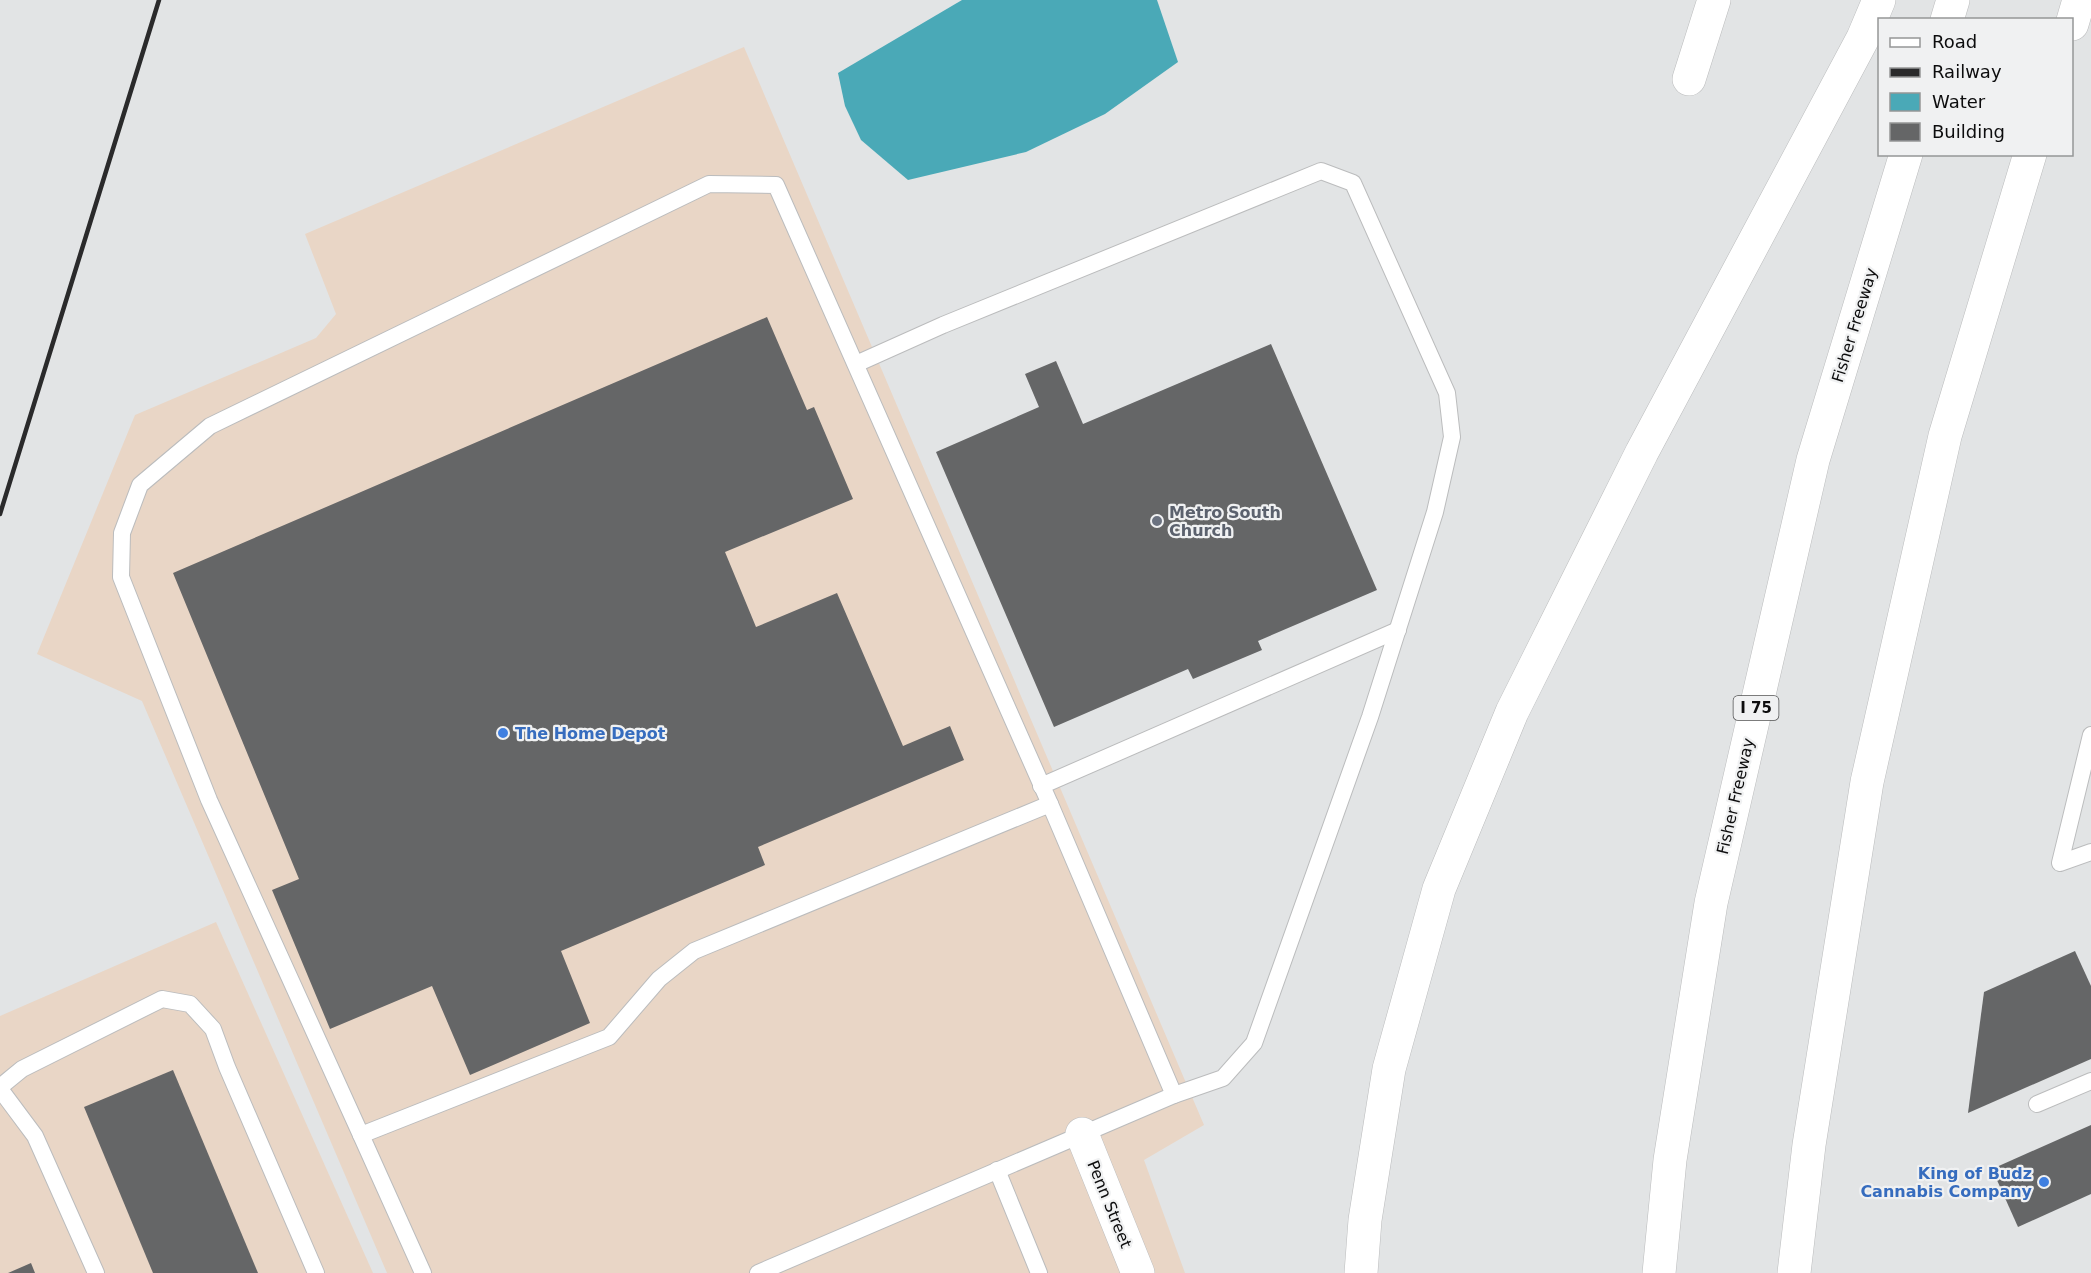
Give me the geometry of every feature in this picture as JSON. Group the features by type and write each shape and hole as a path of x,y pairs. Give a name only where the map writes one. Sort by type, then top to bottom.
{"main road":[{"path":"1689,79 1714,0"},
{"path":"1361,1273 1365,1220 1389,1069 1443,878 1512,712 1642,452 1863,38 1879,0"},
{"path":"1948,18 1953,0"},
{"path":"2073,21 2079,0"},
{"name":"Fisher Freeway","path":"1659,1273 1670,1160 1711,903 1813,460 1905,156"},
{"path":"1794,1273 1809,1145 1867,782 1945,436 2029,156"},
{"name":"Penn Street","path":"1082,1134 1138,1273"}],"lane":[{"path":"758,1273 1174,1095 1223,1078 1254,1043 1370,717 1435,512 1452,437 1447,393 1353,183 1321,171 954,321 856,364"},
{"path":"423,1273 209,800 121,577 122,533 140,485 210,426 709,184 776,185 1050,804 1174,1095"},
{"path":"1041,786 1398,630"},
{"path":"2091,735 2060,862 2091,852"},
{"path":"362,1135 609,1037 660,979 693,951 1050,804"},
{"path":"96,1273 35,1136 0,1088 22,1069 162,999 190,1004 213,1029 227,1067 316,1273"},
{"path":"2037,1104 2091,1081"},
{"path":"997,1170 1039,1273"}],"shaded area":[{"path":"744,47 1204,1125 1144,1160 1185,1273 387,1273 142,701 37,654 135,415 316,338 336,314 305,234"},
{"path":"216,922 373,1273 0,1273 0,1016"}],"water":[{"path":"962,0 1157,0 1178,62 1105,114 1026,152 908,180 861,140 845,106 838,73"}],"building":[{"name":"The Home Depot","path":"767,317 807,410 814,407 853,499 725,552 756,627 837,593 903,746 950,726 964,760 758,847 765,865 561,951 590,1023 470,1075 432,986 330,1029 272,890 299,879 173,573"},
{"name":"Metro South Church","path":"1271,344 1377,590 1258,641 1262,650 1193,679 1188,669 1054,727 936,452 1039,407 1025,374 1056,361 1083,424"},
{"path":"2075,951 2091,986 2091,1059 1968,1113 1984,992"},
{"path":"173,1070 258,1273 153,1273 84,1107"},
{"name":"King of Budz Cannabis Company","path":"2091,1125 2091,1194 2018,1227 1992,1169"},
{"path":"31,1263 35,1273 8,1273"}],"railway":[{"path":"0,514 159,0"}],"place":[{"name":"Metro South Church","path":"1157,521"},
{"name":"The Home Depot","path":"503,733"},
{"name":"King of Budz Cannabis Company","path":"2044,1182"}]}
